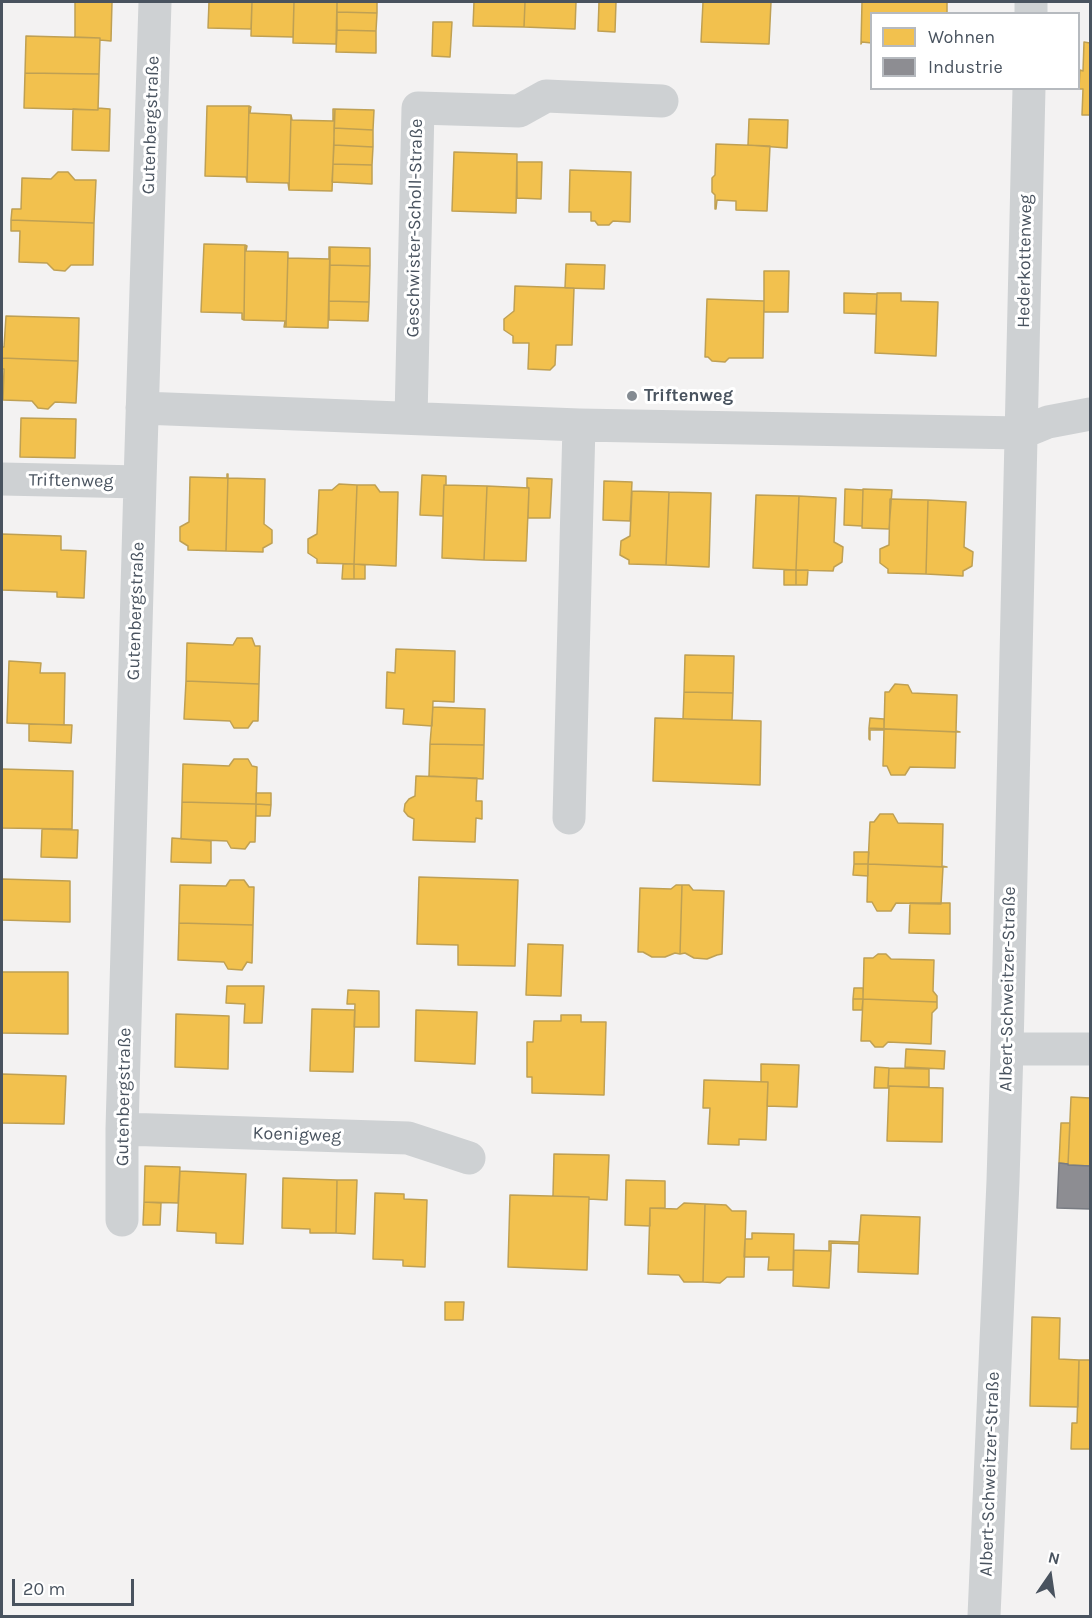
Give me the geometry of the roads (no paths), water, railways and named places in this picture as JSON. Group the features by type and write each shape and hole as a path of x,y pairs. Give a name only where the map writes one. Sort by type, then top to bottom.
{"street":[{"name":"Gutenbergstraße","path":"122,1220 122,1130 155,2"},
{"name":"Hederkottenweg","path":"1021,433 1029,90"},
{"name":"Geschwister-Scholl-Straße","path":"411,418 418,108 519,111 546,96 662,101"},
{"path":"142,408 579,425 1021,433 1048,422 1090,414"},
{"path":"569,818 579,425"},
{"name":"Albert-Schweitzer-Straße","path":"984,1617 1003,1193 1021,433"},
{"name":"Triftenweg","path":"2,479 140,482"},
{"path":"1007,1049 1090,1049"},
{"name":"Koenigweg","path":"122,1130 408,1138 469,1158"}],"place":[{"name":"Triftenweg","path":"632,396"}]}
